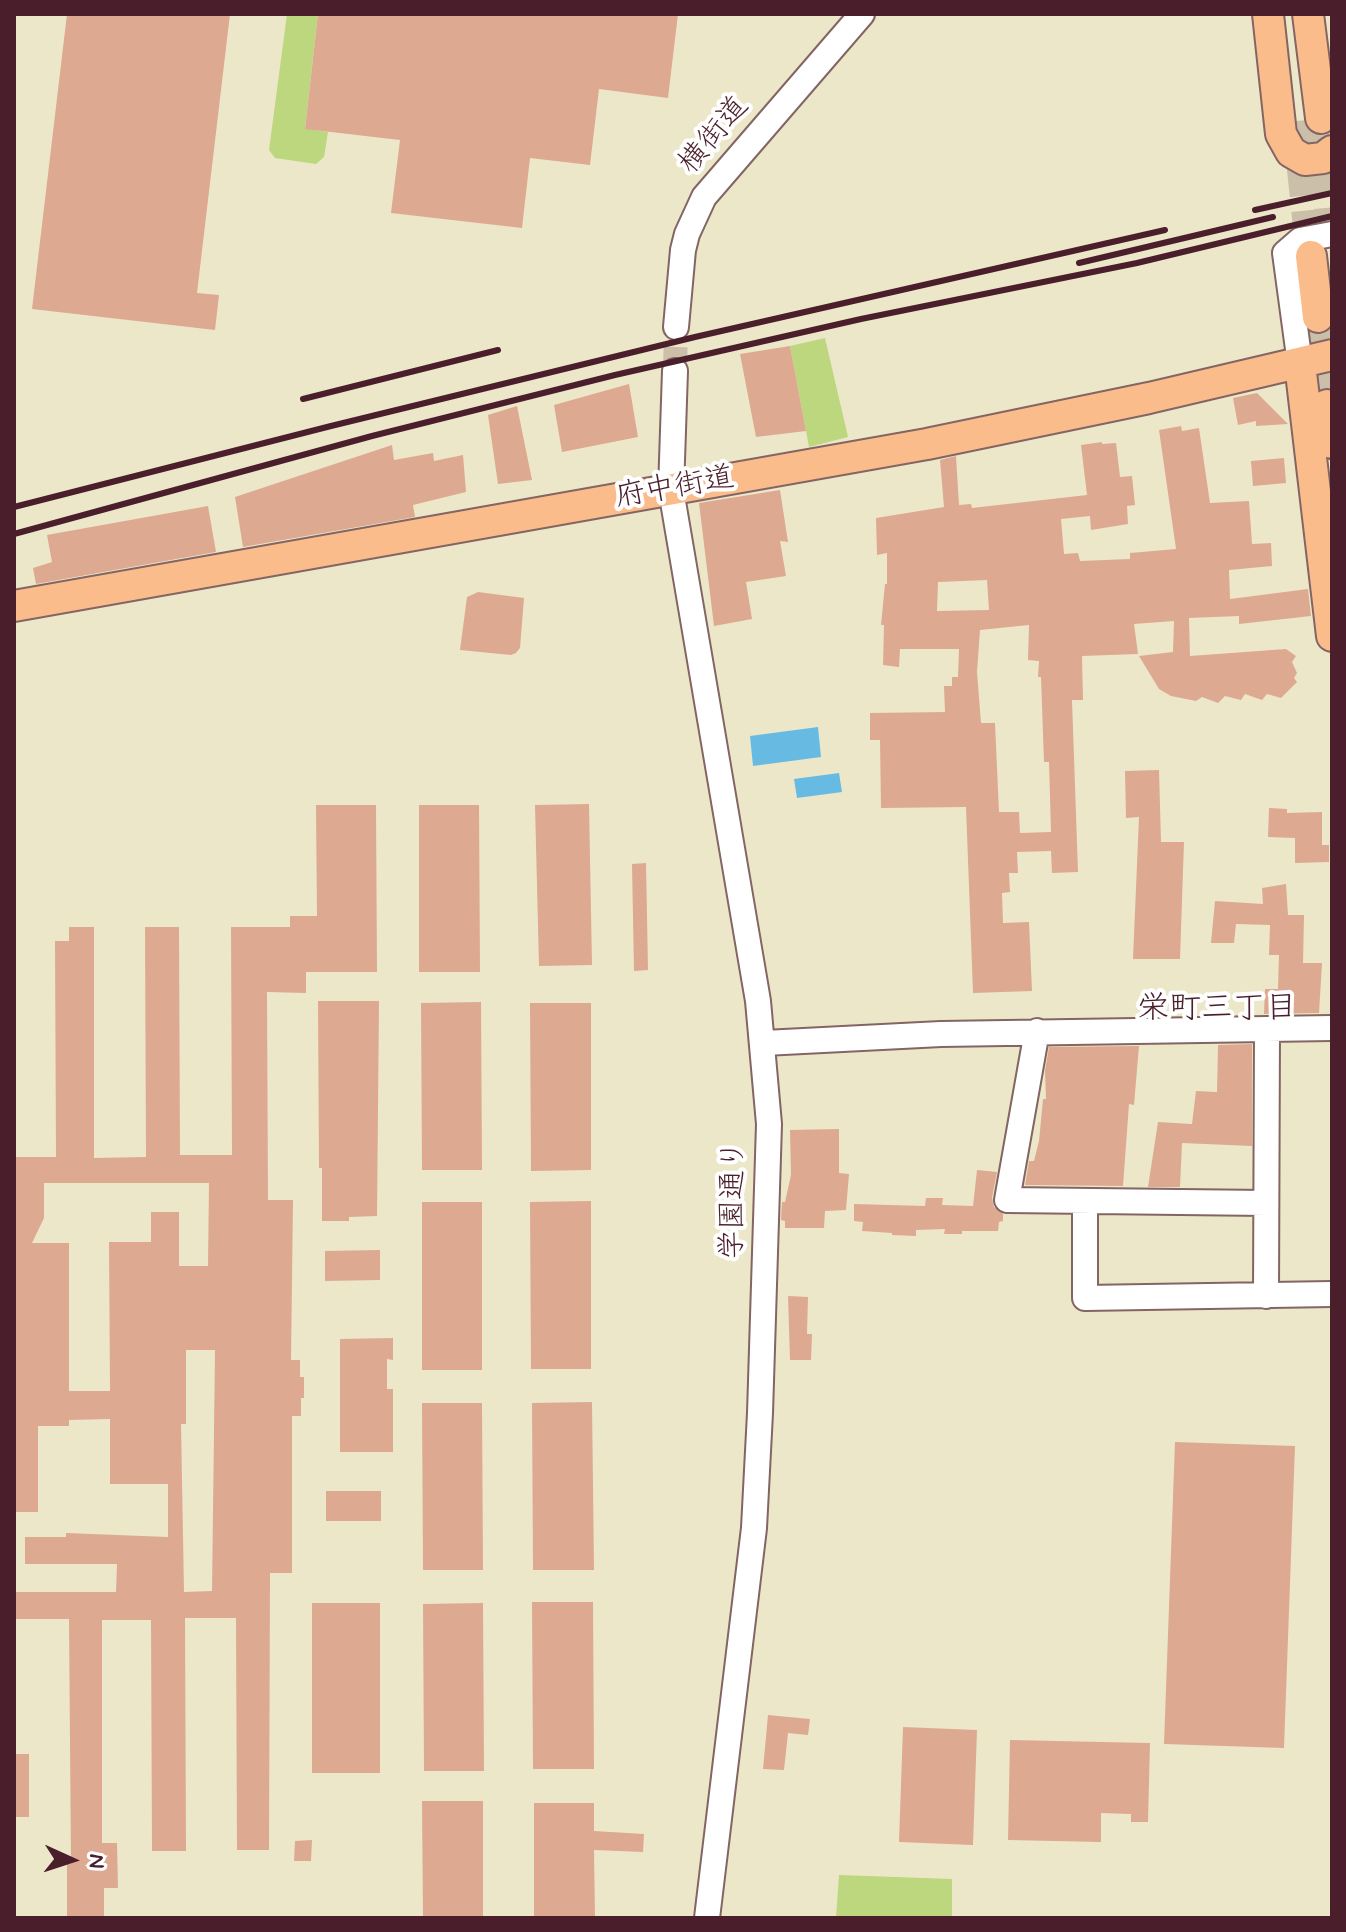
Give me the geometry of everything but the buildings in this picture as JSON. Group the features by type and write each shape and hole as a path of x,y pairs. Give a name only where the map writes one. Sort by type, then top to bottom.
{"main road":[{"path":"1268,14 1281,134 1291,152 1305,160 1323,158 1332,151"},
{"path":"1287,14 1309,120 1308,14"},
{"path":"1328,14 1332,57"},
{"path":"1311,256 1318,317"},
{"name":"府中街道","path":"14,606 927,444 1332,355"},
{"path":"1300,364 1332,636"},
{"path":"1327,405 1332,443"}],"street":[{"name":"横街道","path":"676,327 683,250 704,197 862,14"},
{"path":"1300,364 1285,253 1300,240 1332,234"},
{"path":"671,490 675,371"},
{"name":"学園通り","path":"671,490 764,1043 770,1153 754,1528 707,1918"},
{"path":"764,1043 1037,1031 1332,1028"},
{"path":"1266,1296 1267,1030"},
{"path":"1037,1031 1007,1200 1266,1203"},
{"path":"1085,1203 1085,1298 1332,1294"}],"green space":[{"path":"287,14 318,14 305,128 328,132 324,157 316,164 275,158 269,150"},
{"path":"825,338 848,437 809,447 790,346"},
{"path":"839,1875 952,1879 952,1918 836,1918"}],"water":[{"path":"818,727 821,757 753,766 750,736"},
{"path":"839,773 842,792 797,798 794,779"}],"tunnel":[{"path":"1321,118 1332,237"},
{"path":"1297,121 1311,256"},
{"path":"1318,317 1327,405"},
{"path":"675,371 676,327"}],"railway":[{"path":"1255,210 1332,193"},
{"path":"14,534 372,436 615,375 861,319 1137,263 1332,216"},
{"path":"1079,263 1273,217"},
{"path":"14,507 695,337 1165,230"},
{"path":"303,399 498,350"}],"district":[{"name":"栄町三丁目","path":"1217,1010"}]}
